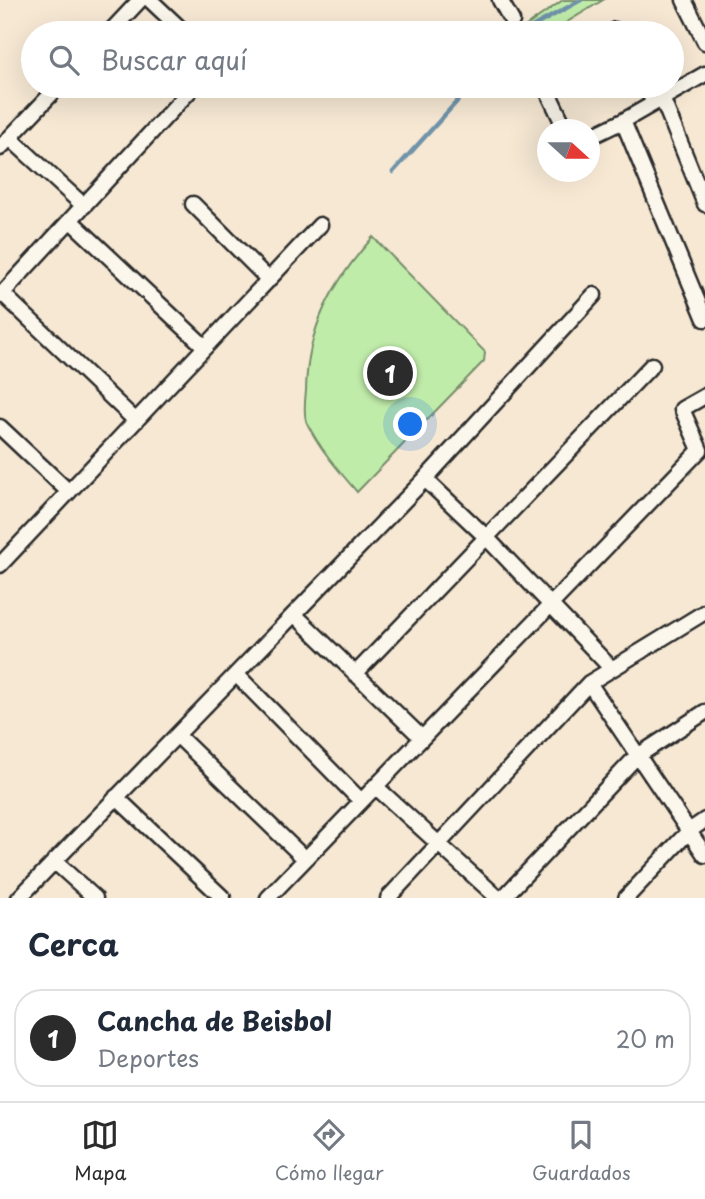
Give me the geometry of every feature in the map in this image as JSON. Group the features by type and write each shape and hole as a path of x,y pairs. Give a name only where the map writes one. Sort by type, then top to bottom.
{"street":[{"path":"120,21 140,0"},
{"path":"150,0 173,21"},
{"path":"500,0 512,21"},
{"path":"684,0 705,42"},
{"path":"684,86 705,74"},
{"path":"48,98 5,143 84,206"},
{"path":"136,421 1,295 183,98"},
{"path":"551,98 561,119"},
{"path":"600,132 662,98"},
{"path":"658,100 705,204"},
{"path":"624,121 705,319"},
{"path":"193,204 269,280"},
{"path":"71,221 205,347"},
{"path":"1,561 320,225"},
{"path":"19,898 425,479 594,295"},
{"path":"355,674 652,365"},
{"path":"268,898 700,450 682,409 705,396"},
{"path":"0,426 69,492"},
{"path":"425,479 486,537 612,669"},
{"path":"388,898 589,683 705,612"},
{"path":"294,614 422,738"},
{"path":"236,674 361,801"},
{"path":"589,683 636,757 705,855"},
{"path":"375,786 500,898 636,757 705,712"},
{"path":"177,735 305,859"},
{"path":"116,797 223,898"},
{"path":"626,898 689,831 705,820"},
{"path":"54,861 95,898"}],"green space":[{"path":"563,0 603,0 569,21 533,21"},
{"path":"373,237 485,352 484,361 357,492 330,459 306,419 307,368 324,307 345,271"}],"waterway":[{"path":"543,21 581,0"},
{"path":"393,172 460,98"}],"place":[{"name":"Cancha de Beisbol","path":"390,373"}]}
